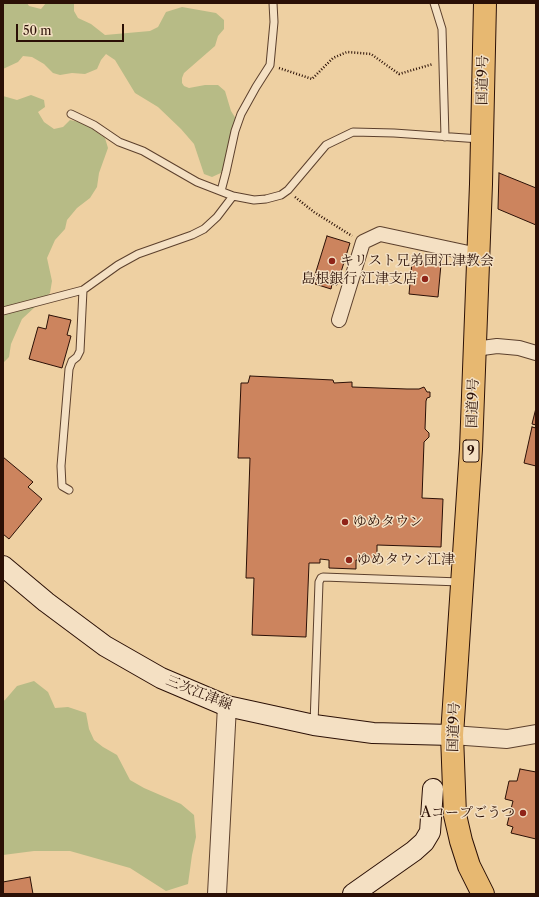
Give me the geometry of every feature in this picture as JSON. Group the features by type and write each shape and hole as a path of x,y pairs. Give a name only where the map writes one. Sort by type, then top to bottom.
{"highway":[{"name":"国道9号","path":"483,894 469,866 461,841 455,814 452,735 471,449 482,140 485,3"}],"main road":[{"name":"三次江津線","path":"3,566 46,602 105,646 161,678 227,706 314,725 373,733 452,735"},
{"path":"353,894 414,851 424,842 430,832 433,789"}],"street":[{"path":"339,320 363,242 380,234 478,255"},
{"path":"475,349 497,346 519,348 536,353"},
{"path":"218,894 227,706"},
{"path":"452,735 507,739 536,734"}],"lane":[{"path":"221,191 241,114 270,65 274,22 273,3"},
{"path":"434,3 442,29 445,137"},
{"path":"71,114 94,125 119,142 144,151 197,182 233,196 254,200 266,199 281,195 288,190 326,145 353,132 394,133 482,140"},
{"path":"3,311 83,290 118,265 138,254 192,235 204,229 217,217 233,196"},
{"path":"69,490 62,486 61,466 69,369 72,361 77,357 80,351 83,290"},
{"path":"314,725 319,582 321,578 462,582"}],"path":[{"path":"270,65 312,79 333,58 347,52 371,54 399,74 443,61"},
{"path":"288,190 314,212 363,242"}],"green space":[{"path":"3,3 27,3 29,6 41,9 46,3 74,3 74,11 78,18 91,24 105,35 150,31 158,27 166,12 182,7 216,13 224,20 224,29 218,36 215,46 184,73 182,83 184,86 189,88 205,85 218,85 225,91 231,111 236,119 223,172 212,177 204,174 194,144 158,107 135,93 115,60 106,54 101,60 97,69 85,74 72,73 60,75 53,73 44,64 32,57 23,56 18,62 3,69"},
{"path":"31,95 44,100 45,107 38,112 44,122 54,129 63,127 70,120 84,123 105,138 108,148 99,173 97,187 90,198 77,208 67,220 65,229 55,240 47,258 52,281 50,293 22,319 11,344 9,357 3,363 3,96 17,100"},
{"path":"34,681 48,692 55,708 68,707 86,713 89,729 94,740 117,755 130,780 144,788 181,804 194,815 196,837 188,884 166,891 130,868 70,851 34,851 3,855 3,701 17,686"}],"building":[{"path":"499,173 536,188 536,225 498,209"},
{"name":"キリスト兄弟団江津教会","path":"327,236 350,243 337,285 332,284 331,289 315,284 317,279 314,278"},
{"name":"島根銀行 江津支店","path":"412,262 441,264 438,297 409,294"},
{"path":"49,315 71,320 67,335 71,336 62,368 29,359 38,327 46,329"},
{"name":"ゆめタウン","path":"250,376 333,380 334,383 352,382 352,387 419,389 424,387 427,392 430,392 430,397 427,398 426,401 425,429 429,433 429,437 424,442 422,498 443,499 441,547 377,545 377,561 356,560 356,569 329,568 329,560 320,559 320,563 309,563 306,637 252,635 254,578 246,578 250,458 238,458 241,383 248,383"},
{"path":"536,408 536,425 532,424"},
{"path":"532,427 536,428 536,466 524,463"},
{"path":"3,457 33,482 28,487 42,499 9,539 3,534"},
{"name":"Aコープごうつ","path":"520,769 536,772 536,839 511,833 513,827 507,825 513,801 505,799 509,781 517,781"},
{"path":"30,877 33,894 3,894 3,882"}],"place":[{"name":"キリスト兄弟団江津教会","path":"332,261"},
{"name":"島根銀行 江津支店","path":"425,279"},
{"name":"ゆめタウン","path":"345,522"},
{"name":"ゆめタウン江津","path":"349,560"},
{"name":"Aコープごうつ","path":"523,813"}]}
